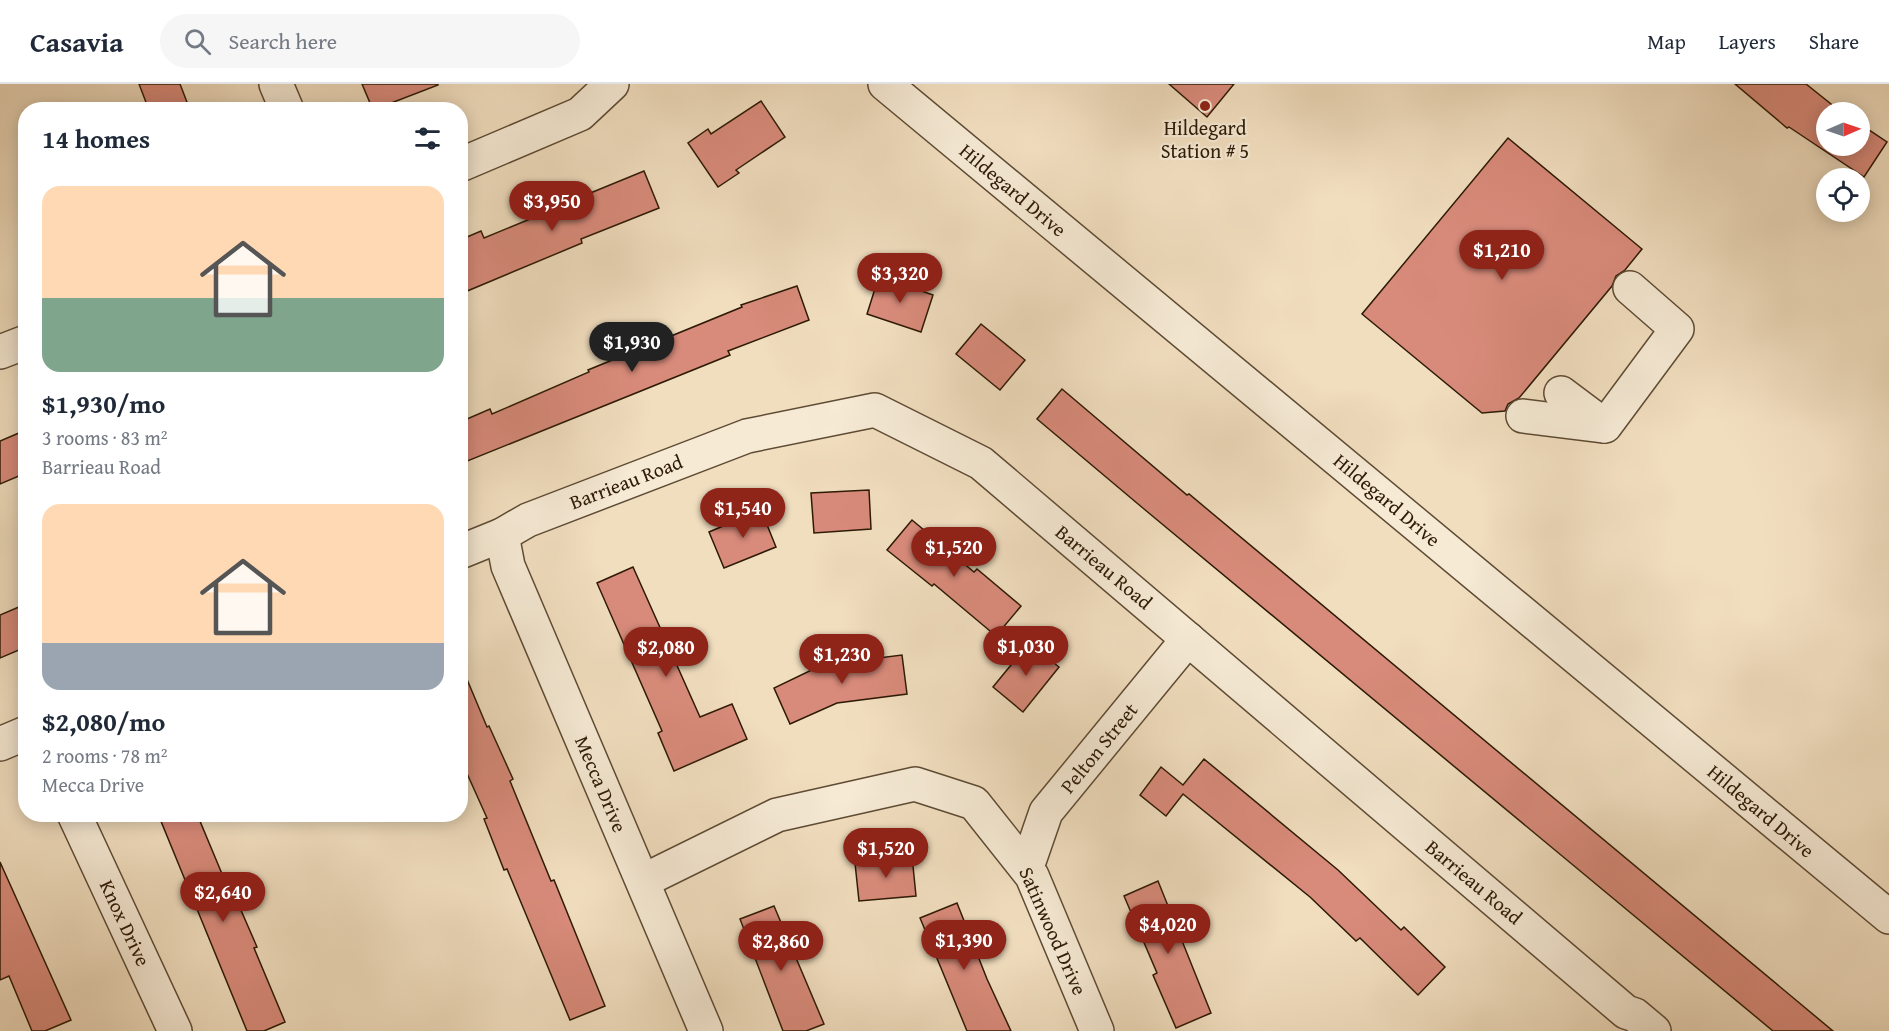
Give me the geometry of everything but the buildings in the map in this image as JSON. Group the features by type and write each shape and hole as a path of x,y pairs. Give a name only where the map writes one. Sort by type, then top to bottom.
{"street":[{"path":"276,84 284,102"},
{"path":"468,162 580,114 612,84"},
{"name":"Hildegard Drive","path":"885,84 1889,917"},
{"path":"1605,426 1677,329 1630,288"},
{"path":"0,352 18,345"},
{"path":"1561,393 1605,426"},
{"name":"Barrieau Road","path":"468,549 502,535 528,520 747,436 875,410 981,463 1188,639 1619,1021 1635,1015 1654,1031"},
{"path":"1523,416 1605,426"},
{"name":"Mecca Drive","path":"502,535 508,566 706,1031"},
{"name":"Pelton Street","path":"1027,867 1046,812 1188,639"},
{"path":"0,744 18,736"},
{"name":"Satinwood Drive","path":"642,881 777,815 915,784 974,803 1027,867 1097,1031"},
{"name":"Knox Drive","path":"78,822 175,1031"}],"place":[{"name":"Hildegard Station # 5","path":"1205,106"}]}
